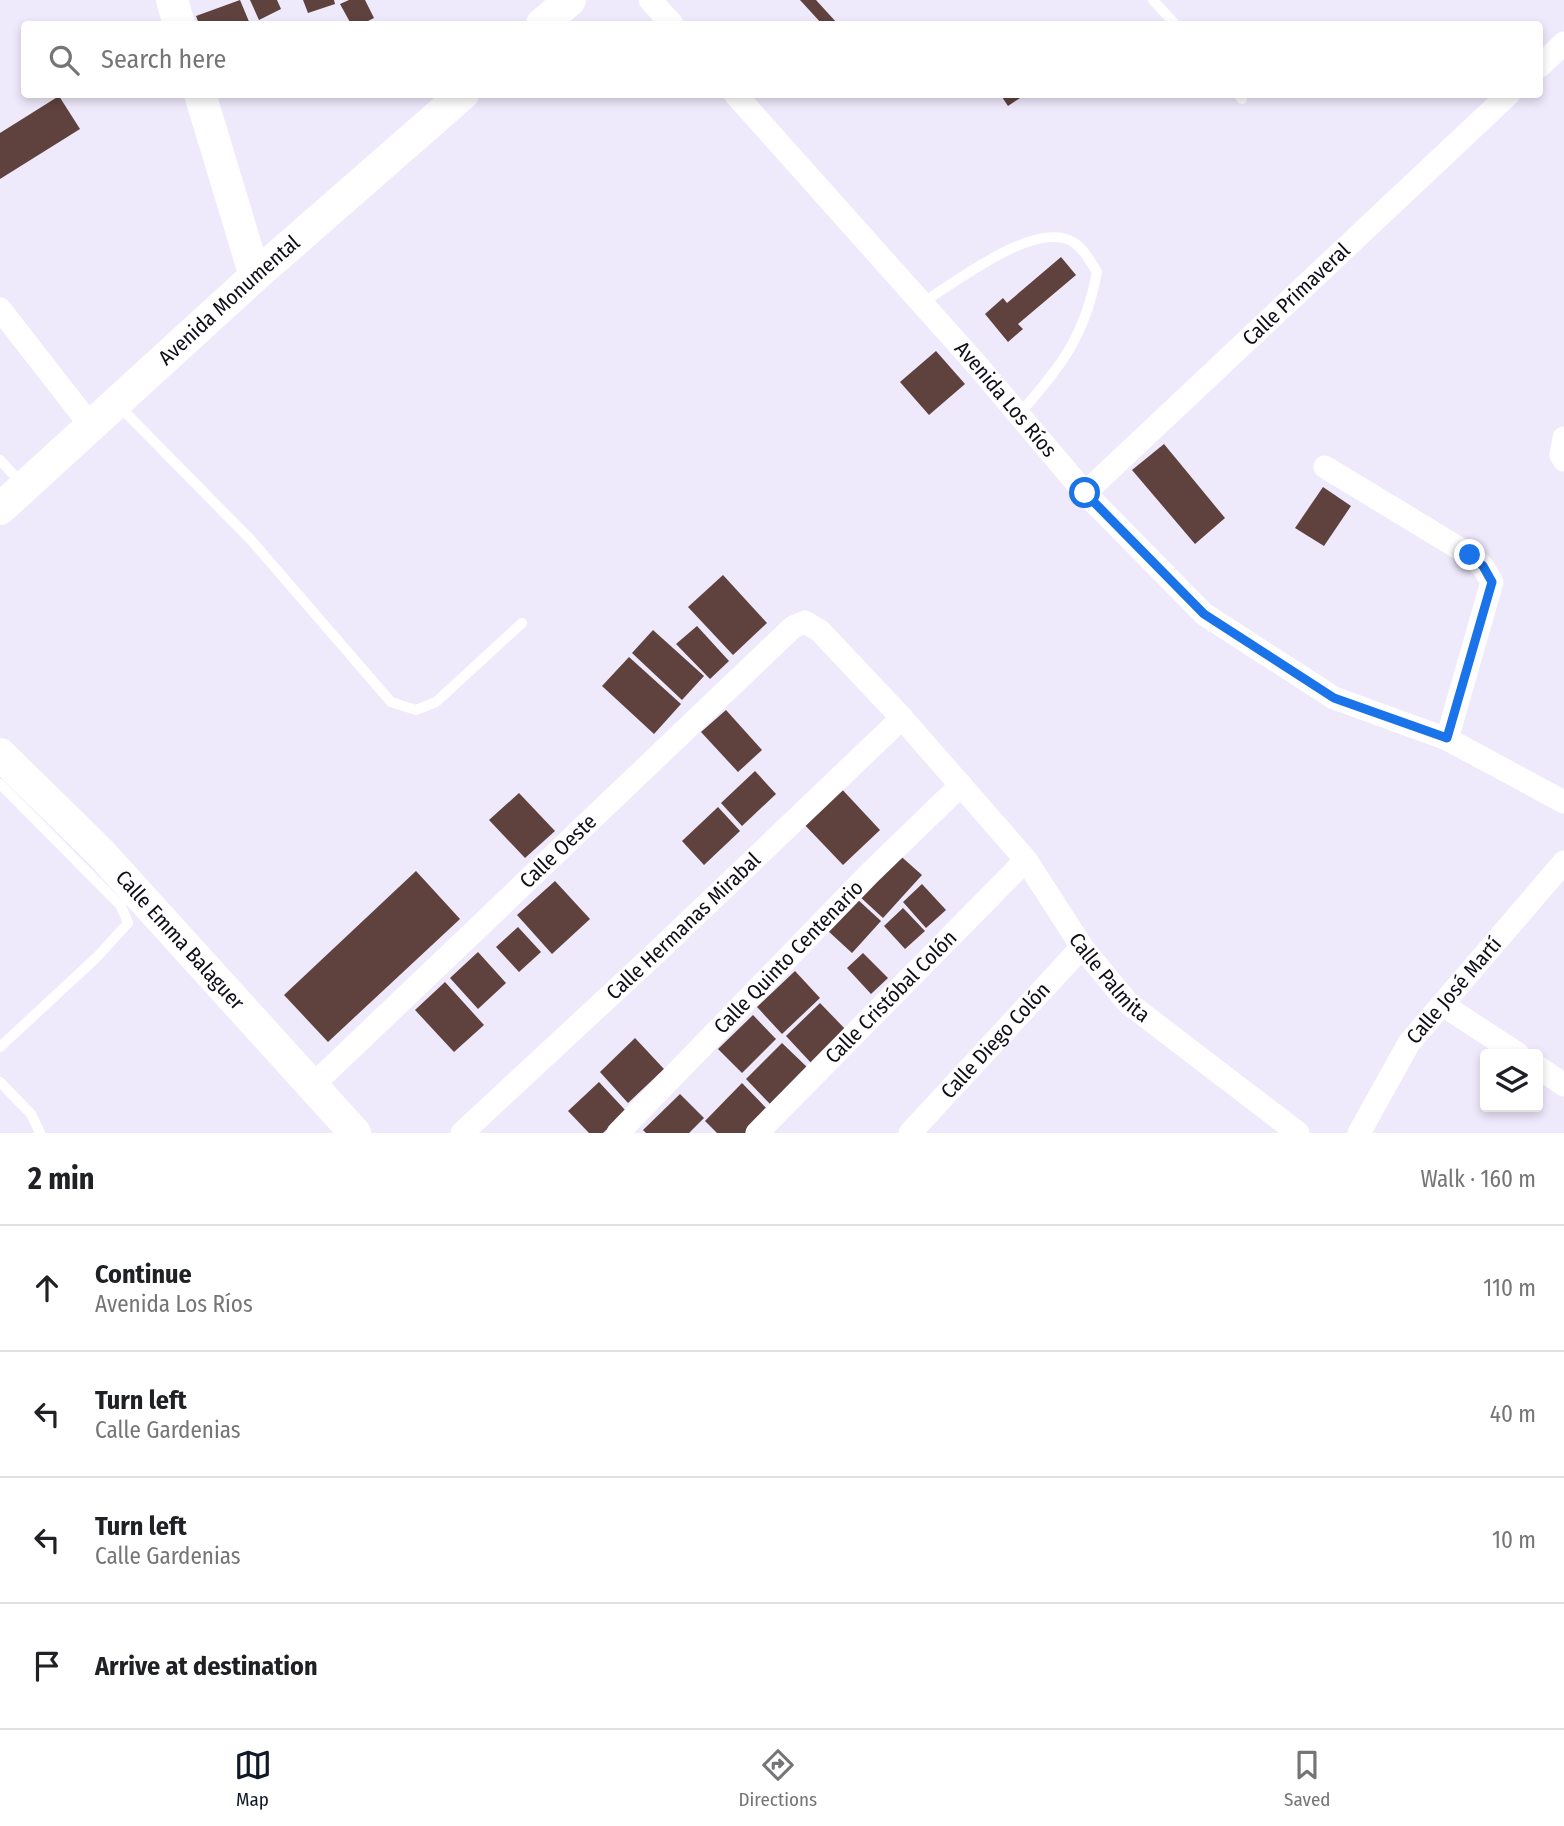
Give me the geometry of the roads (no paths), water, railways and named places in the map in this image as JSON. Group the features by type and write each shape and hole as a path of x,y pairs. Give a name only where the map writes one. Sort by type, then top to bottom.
{"street":[{"path":"172,0 178,21"},
{"path":"546,21 570,0"},
{"path":"650,0 669,21"},
{"path":"1543,62 1564,43"},
{"path":"201,98 256,276"},
{"name":"Avenida Monumental","path":"0,509 256,276 458,98"},
{"name":"Avenida Los Ríos","path":"739,98 922,303 1085,493 1204,614 1334,698 1447,738 1564,802"},
{"name":"Calle Primaveral","path":"1085,493 1505,98"},
{"path":"0,309 91,426"},
{"path":"1564,438 1561,455 1564,460"},
{"path":"1325,467 1470,555 1483,566 1492,582 1447,738"},
{"name":"Calle Palmita","path":"805,622 820,631 902,718 1026,860 1082,947 1128,1003 1298,1133"},
{"name":"Calle Oeste","path":"313,1086 793,627 805,622"},
{"name":"Calle Hermanas Mirabal","path":"462,1133 902,718"},
{"name":"Calle Emma Balaguer","path":"0,754 101,853 355,1133"},
{"name":"Calle Quinto Centenario","path":"618,1133 859,884 961,785"},
{"name":"Calle Cristóbal Colón","path":"757,1133 1026,860"},
{"name":"Calle José Martí","path":"1359,1133 1409,1043 1564,862"},
{"name":"Calle Diego Colón","path":"910,1133 1082,947"},
{"path":"1443,1005 1510,1049"},
{"path":"1543,1071 1564,1085"}],"lane":[{"path":"1153,0 1172,21"},
{"path":"922,303 1027,241 1049,235 1072,241 1086,254 1097,272 1076,341 1058,372 1019,414"},
{"path":"116,403 251,540 391,702 416,710 436,702 522,623"},
{"path":"0,460 24,487"},
{"path":"0,785 121,906 128,923 97,957 0,1046"},
{"path":"0,1083 30,1114 40,1133"}]}
